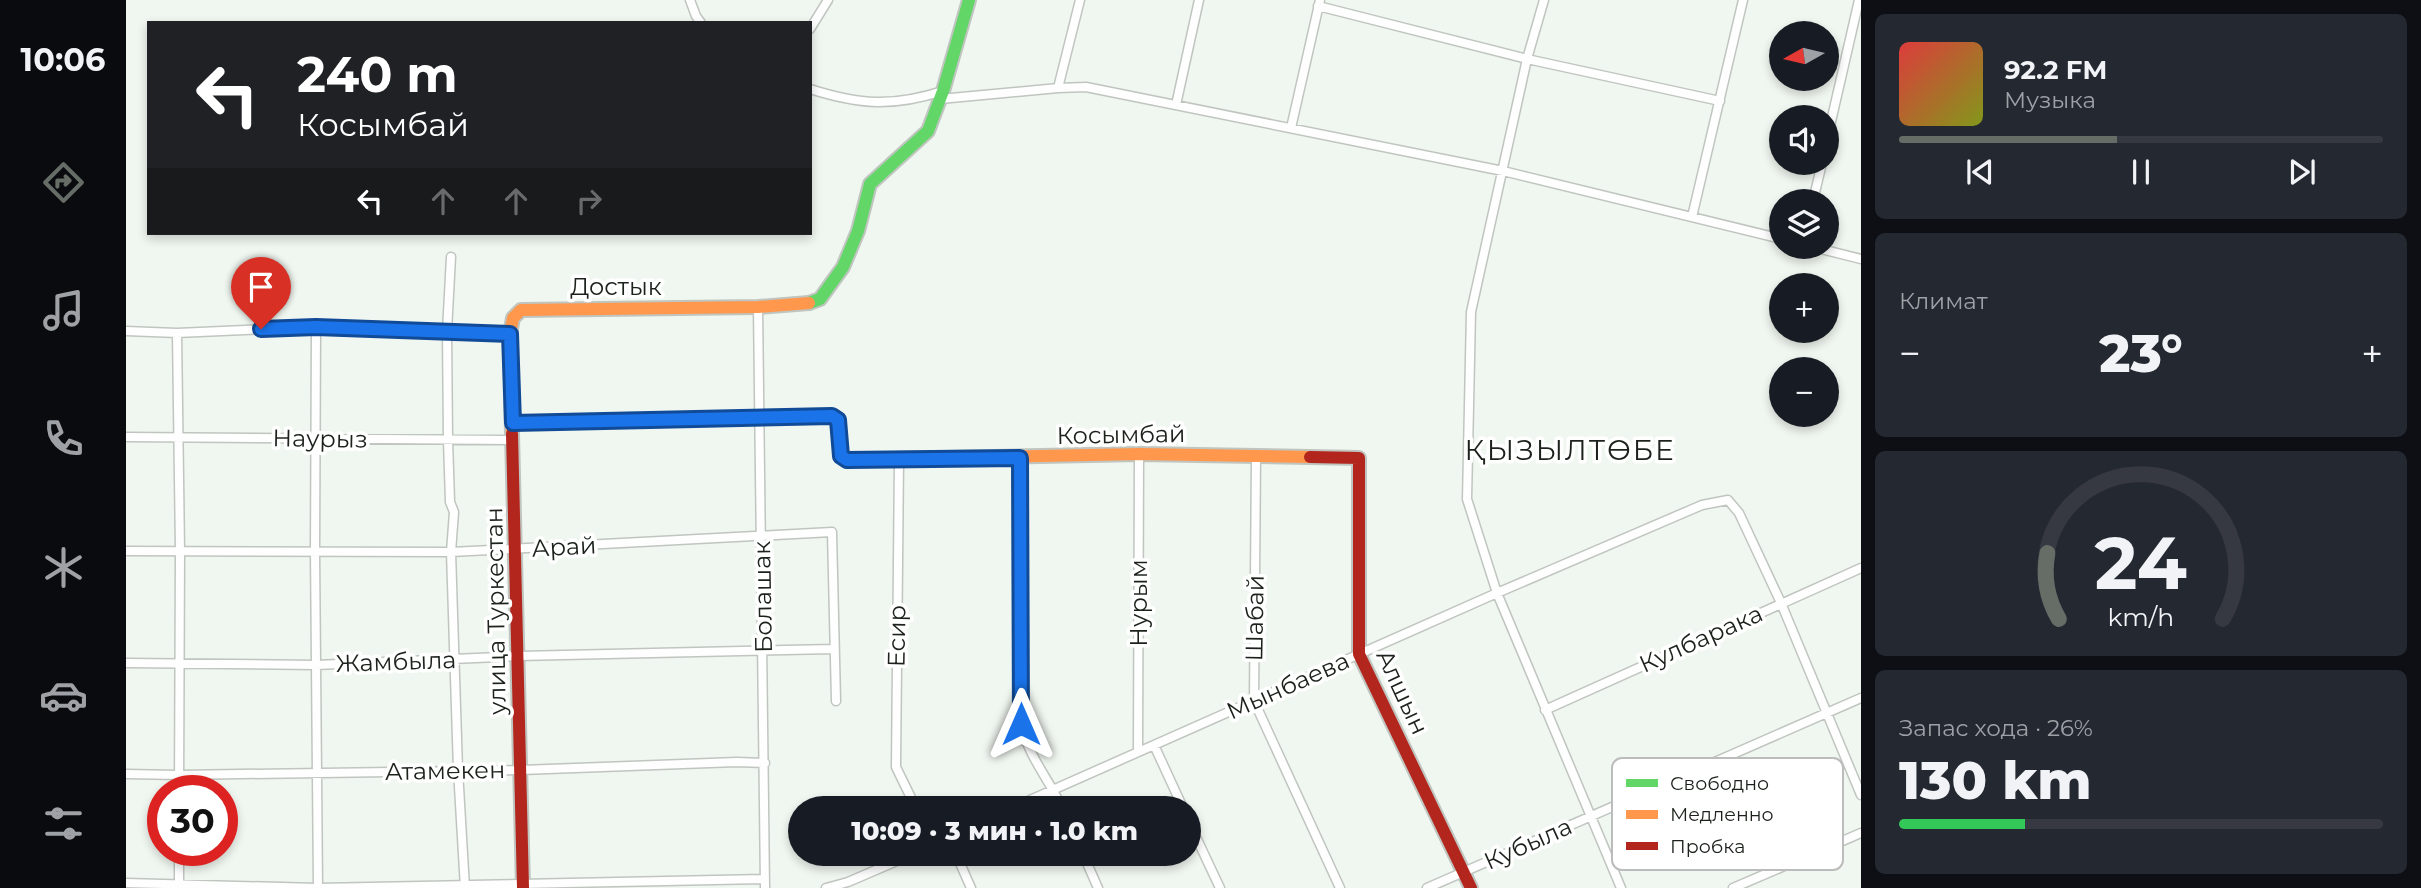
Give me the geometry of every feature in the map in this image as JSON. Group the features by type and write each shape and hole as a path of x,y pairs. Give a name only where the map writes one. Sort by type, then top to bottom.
{"street":[{"path":"690,0 699,21"},
{"path":"812,26 828,0"},
{"name":"Достык","path":"510,334 513,317 525,308 758,307 803,305 824,295 843,267 853,243 870,184 928,131 942,95 969,0"},
{"path":"1058,88 1080,0"},
{"path":"1176,104 1199,0"},
{"path":"1544,0 1527,59 1471,312 1467,499 1497,593 1612,866"},
{"path":"1692,217 1743,0"},
{"path":"1835,105 1859,0"},
{"path":"1291,128 1319,3 1527,59 1720,102"},
{"path":"812,90 862,103 877,103 942,95 1086,87 1503,171 1769,236"},
{"path":"1839,254 1861,259"},
{"path":"451,257 447,331 448,440 450,502 454,512 451,552 458,770 465,886"},
{"name":"Болашак","path":"758,307 765,883"},
{"path":"316,327 318,888"},
{"path":"126,331 177,333 316,327 510,334"},
{"path":"177,333 179,775"},
{"name":"улица Туркестан","path":"510,334 523,886"},
{"path":"513,423 760,417"},
{"name":"Косымбай","path":"760,417 836,417 843,459 1139,454 1359,457"},
{"name":"Наурыз","path":"126,437 513,440"},
{"name":"Нурым","path":"1139,454 1139,752"},
{"name":"Шабай","path":"1256,456 1254,701 1340,888"},
{"name":"Алшын","path":"1359,457 1359,654 1471,888"},
{"path":"1020,458 1021,724 1032,758 1057,796"},
{"name":"Есир","path":"899,459 896,767 910,796"},
{"name":"Мынбаева","path":"1039,796 1497,593 1719,500 1728,500 1739,513 1781,603"},
{"name":"Арай","path":"126,551 451,552 832,532 836,701"},
{"name":"Кулбарака","path":"1545,709 1859,569"},
{"path":"1781,603 1861,795"},
{"name":"Жамбыла","path":"126,663 316,665 519,656 834,649"},
{"name":"Кубыла","path":"1724,758 1861,698"},
{"path":"1154,745 1177,796"},
{"name":"Атамекен","path":"126,774 521,770 765,763"},
{"name":"Кубыла","path":"1427,888 1612,807"},
{"path":"1843,841 1861,833"},
{"path":"1201,848 1220,888"},
{"path":"179,866 179,886"},
{"path":"826,888 850,885 889,866"},
{"path":"961,866 971,888"},
{"path":"1088,866 1098,888"},
{"path":"1614,870 1622,888"},
{"path":"1733,888 1775,870"},
{"path":"126,883 318,888 765,883"}],"traffic: fast":[{"path":"809,303 820,299 843,267 858,231 870,184 928,131 943,91 969,0"},
{"path":"513,423 825,416"}],"traffic: slow":[{"path":"512,434 510,334 513,318 521,310 758,307 809,303"},
{"path":"825,416 838,420 841,456 847,460 1139,454 1310,457"}],"traffic: jam":[{"path":"512,434 523,888"},
{"path":"1310,457 1359,458 1359,654 1471,888"}],"district":[{"name":"ҚЫЗЫЛТӨБЕ","path":"1570,450"}],"route":[{"path":"261,329 316,327 510,334 513,423 832,416 838,420 841,456 847,460 1020,458 1021,724"}]}
